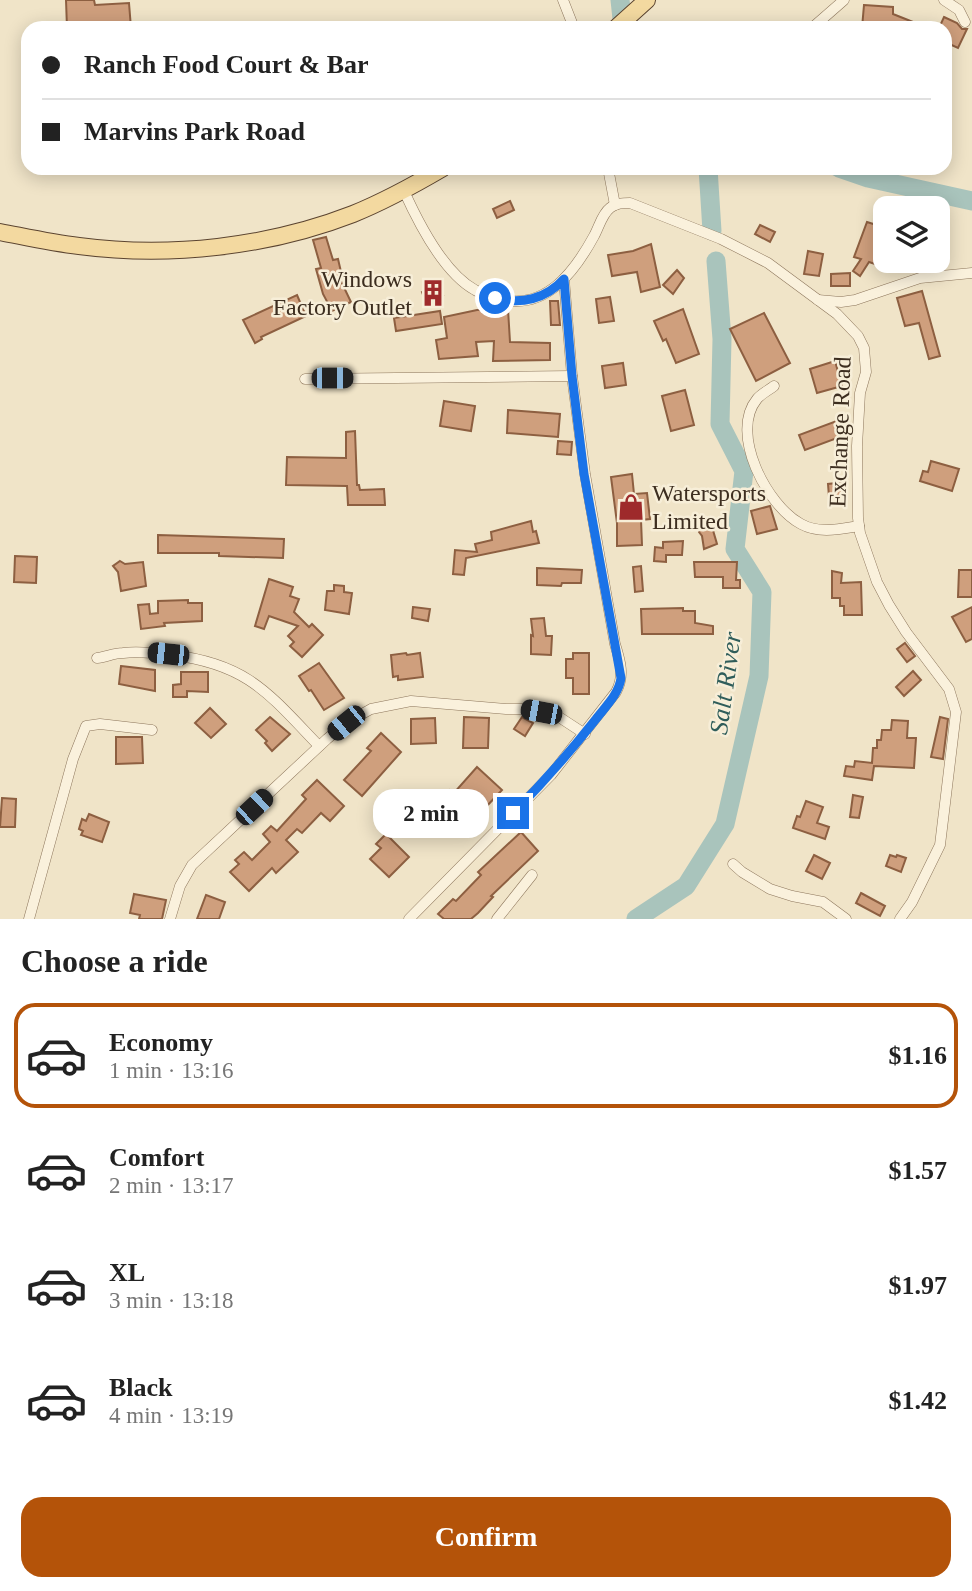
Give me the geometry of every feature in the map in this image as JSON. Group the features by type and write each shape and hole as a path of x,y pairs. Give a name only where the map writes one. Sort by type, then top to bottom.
{"main road":[{"path":"624,21 647,1"},
{"path":"0,232 80,246 141,251 235,244 308,228 350,215 404,191 431,175"}],"street":[{"path":"563,0 571,21"},
{"path":"820,21 844,0"},
{"path":"944,0 958,9 965,22"},
{"path":"404,191 415,215 443,259 460,279 475,290 511,302 522,302 546,293 564,279 582,258 607,211 615,205 609,175"},
{"name":"Exchange Road","path":"615,205 630,203 768,262 837,314 864,348 866,372 860,393 857,446 859,526 877,582 906,632 949,689 956,712 940,845 912,902 900,919"},
{"path":"818,300 855,300 920,278 972,273"},
{"path":"409,919 551,775 616,692 621,678 584,474 564,279"},
{"path":"305,379 572,376"},
{"path":"774,386 757,397 750,411 748,429 755,468 763,486 784,512 802,525 819,530 859,526"},
{"path":"97,658 121,653 149,653 190,657 232,668 253,681 276,701 319,746"},
{"path":"170,919 180,886 192,865 319,746 346,723 371,709 411,701 533,710 559,717 584,734"},
{"path":"29,919 73,759 86,726 100,724 152,730"},
{"path":"733,864 770,889 822,902 846,919"},
{"path":"497,919 532,875"}],"building":[{"path":"66,0 94,0 95,5 129,3 130,21 67,21"},
{"path":"864,5 893,7 893,14 910,21 863,21"},
{"path":"944,17 957,23 962,29 967,29 958,48 952,45 952,21 942,21"},
{"path":"510,201 514,210 497,218 493,209"},
{"path":"867,222 873,224 873,263 869,262 860,276 853,271 861,259 854,257"},
{"path":"760,225 775,232 770,242 755,234"},
{"path":"326,237 333,260 338,259 342,276 339,277 351,302 332,311 323,294 316,269 321,268 313,240"},
{"path":"651,244 660,287 641,292 637,272 612,276 608,255 633,251"},
{"path":"808,251 823,254 819,276 804,274"},
{"path":"677,270 684,278 673,294 663,285"},
{"path":"850,273 850,286 831,286 831,274"},
{"name":"Windows Factory Outlet","path":"440,286 443,295 425,300 422,292"},
{"path":"922,291 940,356 929,359 919,323 905,326 897,298"},
{"path":"297,295 306,316 261,337 262,339 255,343 243,320"},
{"path":"610,297 614,321 599,323 596,299"},
{"path":"550,301 558,301 560,325 551,325"},
{"path":"508,309 510,342 550,343 550,360 493,361 494,341 476,342 478,356 439,359 436,340 447,338 444,317 477,310"},
{"path":"683,309 699,354 676,363 666,339 663,341 654,321"},
{"path":"440,311 442,324 396,331 394,318"},
{"path":"764,313 790,363 756,381 730,329"},
{"path":"835,361 842,386 817,393 810,369"},
{"path":"623,363 626,385 605,388 602,366"},
{"path":"685,390 694,425 671,431 662,396"},
{"path":"444,401 475,406 471,431 440,426"},
{"path":"508,410 560,414 558,437 507,433"},
{"path":"842,419 848,434 805,450 799,435"},
{"path":"355,431 357,485 360,490 384,489 385,505 348,505 347,486 286,485 287,457 346,458 346,432"},
{"path":"558,441 572,442 571,455 557,454"},
{"path":"931,461 959,469 952,491 920,481 923,471 928,472"},
{"name":"Watersports Limited","path":"632,474 634,494 647,493 650,519 641,520 642,545 617,546 611,477"},
{"path":"845,482 846,496 829,497 828,484"},
{"path":"770,506 777,529 757,534 751,511"},
{"path":"531,521 539,543 466,558 464,575 453,574 455,550 477,552 475,544 492,540 491,532"},
{"path":"700,525 712,527 717,544 704,549 699,532"},
{"path":"158,535 284,539 283,558 219,556 219,553 158,553"},
{"path":"683,541 682,555 666,555 666,562 654,561 655,547 663,548 663,542"},
{"path":"15,556 37,557 36,583 14,582"},
{"path":"120,561 125,564 143,562 146,586 121,591 118,572 113,566"},
{"path":"694,562 737,562 736,580 740,580 740,588 723,588 723,577 695,577"},
{"path":"641,566 643,591 635,592 633,567"},
{"path":"537,568 582,570 581,583 537,585"},
{"path":"959,570 972,570 972,597 958,597"},
{"path":"832,571 842,573 841,583 861,582 862,615 844,615 840,598 832,598"},
{"path":"269,579 293,587 290,596 299,599 294,612 309,627 312,624 323,635 302,657 290,646 294,642 288,636 298,626 269,616 264,629 255,626"},
{"path":"334,585 344,586 344,592 352,593 349,614 325,610 327,591 334,591"},
{"path":"188,600 188,603 202,603 202,621 164,623 165,626 141,629 138,605 149,604 150,614 158,613 158,601"},
{"path":"413,607 430,609 428,621 412,618"},
{"path":"972,607 972,639 966,642 952,617"},
{"path":"683,608 683,611 695,611 695,623 713,626 713,634 642,634 641,609"},
{"path":"544,618 546,636 552,636 551,655 531,654 531,619"},
{"path":"905,643 915,656 907,662 897,649"},
{"path":"420,653 423,677 398,680 398,676 393,677 391,655"},
{"path":"573,653 589,653 589,694 573,694 573,678 566,678 566,659 573,659"},
{"path":"319,663 344,698 324,710 299,676"},
{"path":"121,666 155,670 155,691 119,684"},
{"path":"913,671 921,680 904,696 896,687"},
{"path":"181,672 208,672 208,692 187,691 187,697 173,697 173,685 181,684"},
{"path":"210,708 226,724 211,738 195,723"},
{"path":"270,717 290,734 272,751 256,730"},
{"path":"464,717 489,718 488,748 463,748"},
{"path":"522,717 533,723 525,736 514,729"},
{"path":"940,717 948,719 943,759 931,757"},
{"path":"435,718 436,743 411,744 411,719"},
{"path":"892,720 908,721 907,738 916,738 914,768 874,766 872,780 844,776 846,766 854,767 855,761 872,763 873,748 877,748 877,740 881,740 882,730 891,730"},
{"path":"381,733 401,752 362,796 344,780 371,751 367,748"},
{"path":"116,737 142,737 143,763 116,764"},
{"path":"477,767 502,790 484,809 472,798 444,826 426,807 435,798 439,801 450,790 454,793"},
{"path":"317,780 344,806 330,821 321,813 302,833 297,829 286,840 298,852 276,873 272,868 249,891 230,872 239,864 235,860 244,852 252,860 270,842 263,834 271,826 277,831 306,799 302,795"},
{"path":"853,795 863,797 859,818 850,817"},
{"path":"2,798 16,799 15,827 0,827"},
{"path":"806,801 823,807 817,823 829,827 825,839 793,828"},
{"path":"89,814 109,822 102,842 81,835 83,831 79,829 82,819 86,821"},
{"path":"521,832 538,851 491,896 493,897 478,913 471,919 444,919 438,914 453,899 456,901 481,875 478,872"},
{"path":"386,834 409,857 389,877 370,859 381,848 376,844"},
{"path":"814,855 830,863 822,879 806,871"},
{"path":"890,855 906,858 901,872 886,866"},
{"path":"861,893 885,906 880,916 856,903"},
{"path":"134,894 166,900 162,919 139,919 140,915 130,913"},
{"path":"206,895 225,902 219,919 197,919"}],"waterway":[{"path":"620,0 622,21"},
{"name":"Salt River","path":"708,175 712,231"},
{"path":"859,175 972,201"},
{"name":"Salt River","path":"636,919 686,886 725,824 759,676 762,592 735,549 744,471 720,424 722,339 716,261"}],"place":[{"name":"Windows Factory Outlet","path":"433,293"},
{"name":"Watersports Limited","path":"631,507"}],"route":[{"path":"495,298 522,302 554,288 564,279 584,474 621,678 616,692 584,734 551,775 513,813"}]}
